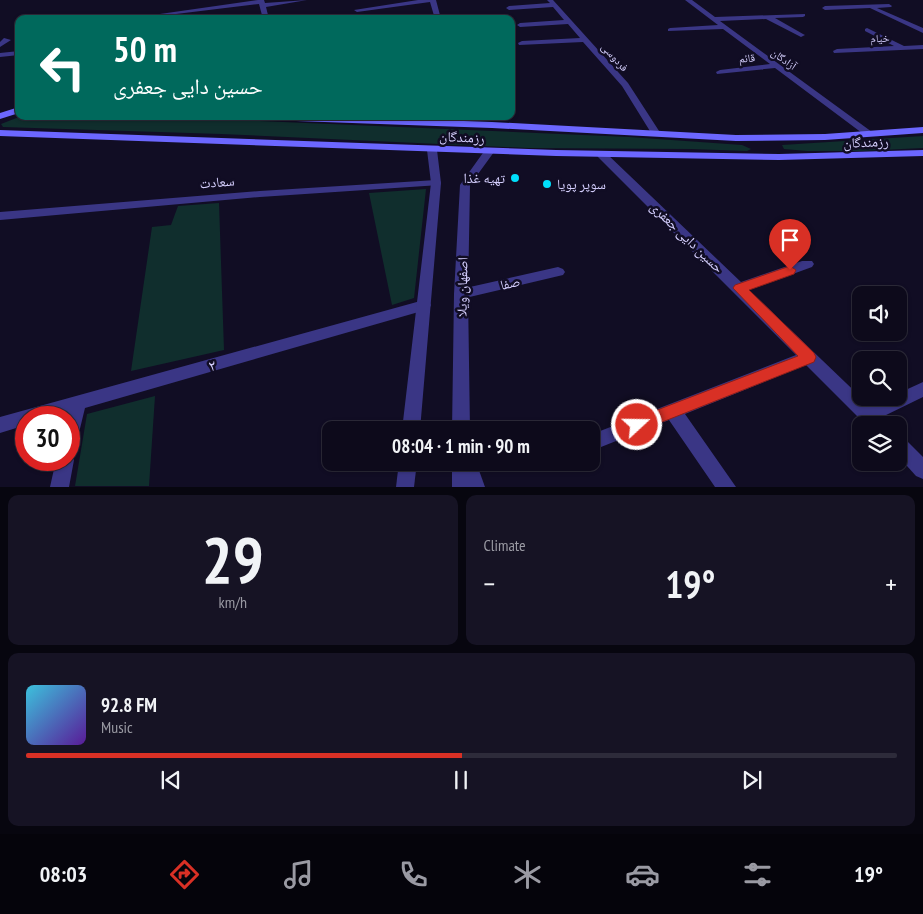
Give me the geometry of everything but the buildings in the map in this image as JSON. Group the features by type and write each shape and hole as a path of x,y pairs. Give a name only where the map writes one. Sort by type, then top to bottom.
{"main road":[{"path":"0,109 15,110"},
{"path":"0,116 15,111"},
{"name":"رزمندگان","path":"463,120 736,138 825,137 923,130"},
{"name":"رزمندگان","path":"0,133 602,155 856,157 923,153"}],"street":[{"path":"157,15 262,2 304,0"},
{"path":"357,10 400,2 432,0 437,15"},
{"name":"آزادگان","path":"688,0 869,134"},
{"path":"262,2 265,15"},
{"path":"509,8 552,3"},
{"name":"فردوسی","path":"552,3 625,85 656,134"},
{"path":"825,8 889,6"},
{"path":"869,7 923,31"},
{"path":"713,19 803,15"},
{"path":"768,17 801,35"},
{"path":"520,25 569,22"},
{"path":"906,23 923,22"},
{"path":"670,30 724,28"},
{"path":"868,30 904,49"},
{"path":"0,45 7,40"},
{"path":"522,43 585,40"},
{"name":"خیام","path":"837,51 923,48"},
{"path":"0,56 15,54"},
{"name":"قائم","path":"720,72 776,66"},
{"path":"412,421 436,183 432,150"},
{"name":"اصفهان ویلا","path":"461,421 461,294 465,185 489,152"},
{"name":"حسین دایی جعفری","path":"602,155 869,416"},
{"name":"سعادت","path":"0,216 260,194 436,183"},
{"path":"739,288 807,264"},
{"name":"صفا","path":"461,294 558,272"},
{"name":"۲","path":"0,424 78,404 424,305"},
{"path":"601,439 809,357"},
{"path":"879,416 923,389"},
{"path":"673,411 727,486"},
{"path":"907,454 923,470"},
{"path":"59,486 62,471"},
{"path":"405,486 407,471"},
{"path":"461,471 461,486"},
{"path":"470,471 476,486"}],"green space":[{"path":"15,119 239,120 629,137 742,145 751,149 747,151 528,148 221,134 3,127 1,124"},
{"path":"923,136 923,148 807,151 784,149 782,145"},
{"path":"426,189 414,298 392,305 369,193"},
{"path":"219,203 224,350 131,371 152,227 171,225 178,206"},
{"path":"155,396 149,486 75,486 78,471 80,471 80,456 87,414"}],"place":[{"name":"تهیه غذا","path":"515,178"},
{"name":"سوپر پویا","path":"547,184"}],"route":[{"path":"637,425 809,357 739,288 790,270"}]}
